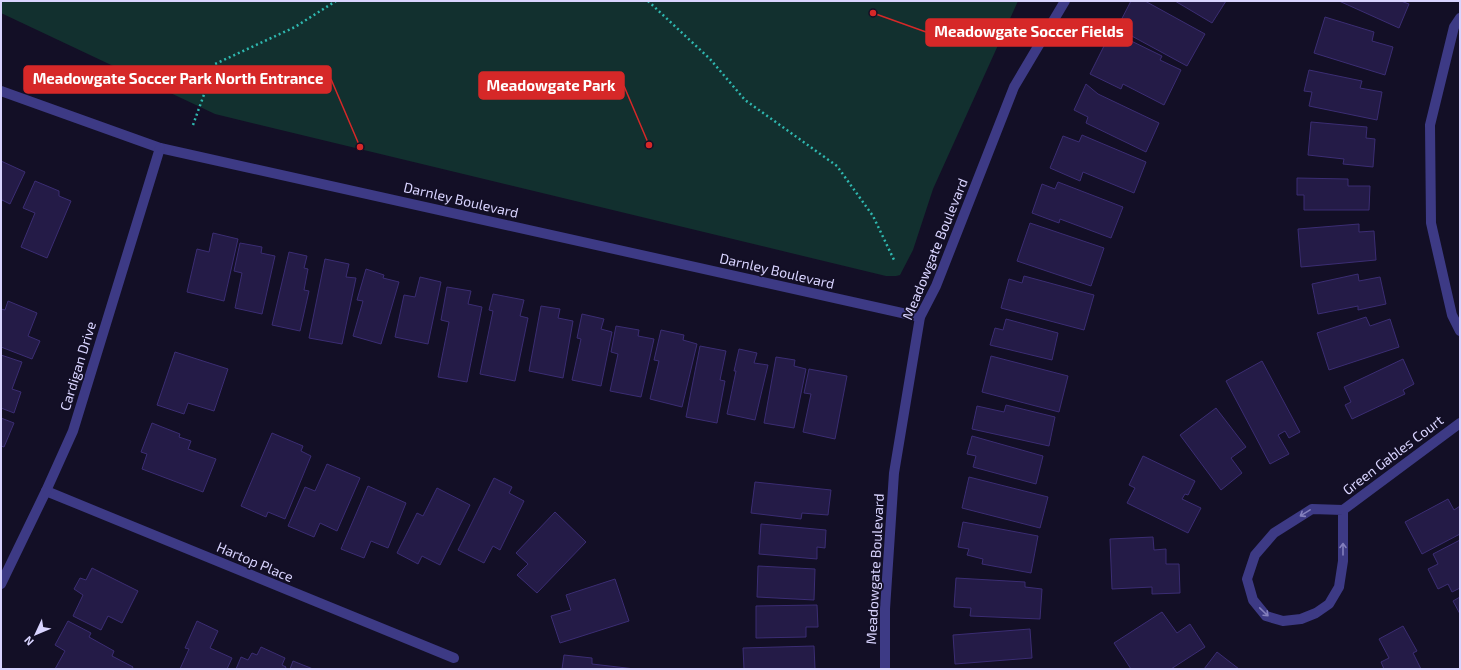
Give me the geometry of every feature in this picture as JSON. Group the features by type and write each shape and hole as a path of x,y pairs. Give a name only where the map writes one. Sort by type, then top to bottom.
{"street":[{"name":"Meadowgate Boulevard","path":"885,669 885,609 894,472 920,317 936,286 1014,87 1065,1"},
{"path":"1460,18 1454,27 1430,125 1430,223 1452,315 1460,331"},
{"name":"Darnley Boulevard","path":"1,91 160,148 920,317"},
{"name":"Cardigan Drive","path":"1,584 73,431 160,148"},
{"name":"Green Gables Court","path":"1343,510 1343,561 1339,587 1329,604 1316,613 1301,619 1283,621 1266,616 1253,600 1247,579 1255,555 1274,533 1312,509 1343,510 1460,423"},
{"name":"Hartop Place","path":"46,491 454,658"}],"path":[{"path":"193,125 215,64 295,27 336,1"},
{"path":"648,1 710,60 745,100 837,166 873,216 895,262"}],"green space":[{"path":"1,1 1018,1 933,189 913,250 900,275 886,276 215,114 1,13"}],"building":[{"path":"1131,1 1145,1 1205,34 1187,66 1117,28"},
{"path":"1175,1 1226,1 1212,23"},
{"path":"1339,1 1401,1 1409,4 1399,28"},
{"path":"1325,17 1374,32 1372,41 1393,47 1385,75 1314,53"},
{"path":"1112,36 1120,40 1121,36 1162,56 1160,60 1181,70 1164,105 1123,84 1121,89 1090,74 1106,42 1108,43"},
{"path":"1309,70 1362,81 1360,88 1382,92 1377,120 1309,106 1312,92 1304,91"},
{"path":"1086,84 1098,94 1159,123 1146,152 1086,123 1088,117 1074,110"},
{"path":"1311,122 1367,127 1366,138 1375,139 1373,167 1343,164 1344,159 1308,155"},
{"path":"1082,135 1146,162 1134,193 1083,172 1080,181 1050,168 1063,136 1079,142"},
{"path":"1,161 25,172 10,204 2,200 1,201"},
{"path":"1297,178 1348,179 1348,186 1370,186 1369,210 1304,210 1304,195 1297,195"},
{"path":"35,181 59,191 59,196 71,201 47,258 21,247 35,213 23,208"},
{"path":"1058,182 1123,207 1111,238 1060,219 1059,223 1032,213 1042,184 1055,189"},
{"path":"1030,223 1104,248 1091,286 1017,261"},
{"path":"1359,224 1359,232 1374,231 1376,260 1301,267 1298,229"},
{"path":"213,233 238,239 224,301 187,292 197,249 209,252"},
{"path":"240,243 262,247 261,253 275,256 262,314 235,308 242,273 234,271"},
{"path":"289,252 307,256 304,268 308,269 304,290 309,291 300,331 272,325"},
{"path":"325,259 349,264 346,277 356,278 342,344 309,338"},
{"path":"366,269 384,275 383,278 399,282 381,344 353,336 363,301 357,300"},
{"path":"1358,274 1359,281 1380,277 1386,304 1358,310 1358,306 1318,314 1312,284"},
{"path":"1024,276 1094,295 1084,330 1001,308 1009,279 1022,283"},
{"path":"420,277 441,282 428,344 395,337 404,295 415,297"},
{"path":"447,287 471,291 468,304 482,307 467,382 438,377 449,322 441,320"},
{"path":"493,294 524,300 520,316 528,318 515,381 480,374 493,311 489,310"},
{"path":"8,301 37,313 28,336 40,341 32,359 1,347 1,309 5,310"},
{"path":"541,306 560,309 558,318 573,321 563,378 529,371"},
{"path":"582,314 604,319 601,329 612,332 601,386 572,380 581,339 577,338"},
{"path":"1366,317 1370,326 1390,319 1399,347 1329,370 1317,333"},
{"path":"1006,319 1058,333 1052,360 990,345 995,328 1003,330"},
{"path":"616,326 639,330 638,336 654,339 641,397 610,391 618,354 611,352"},
{"path":"661,330 684,335 683,340 697,344 682,407 650,399 659,361 654,360"},
{"path":"700,346 726,351 720,380 725,381 717,423 686,417"},
{"path":"739,349 757,353 754,363 768,365 755,420 727,414"},
{"path":"175,352 228,369 214,411 188,403 184,414 157,405"},
{"path":"1,355 22,362 12,389 21,392 14,413 1,408"},
{"path":"991,356 1068,376 1059,412 982,392"},
{"path":"776,357 795,360 794,366 806,369 794,428 764,423"},
{"path":"1403,359 1414,384 1403,390 1405,394 1352,419 1345,405 1351,402 1344,387"},
{"path":"1262,361 1300,432 1289,438 1285,431 1278,435 1289,454 1270,464 1226,381"},
{"path":"809,369 847,376 835,439 803,432 811,394 804,393"},
{"path":"1006,405 1055,417 1049,446 972,429 977,406 1004,412"},
{"path":"1216,408 1246,447 1231,458 1242,473 1221,490 1180,435"},
{"path":"1,418 14,423 4,447 1,446"},
{"path":"152,423 180,434 179,437 191,441 188,449 216,459 203,492 142,469 147,454 141,452"},
{"path":"272,433 303,446 301,451 311,456 285,519 268,512 266,517 241,506"},
{"path":"972,436 1043,456 1036,484 973,467 976,456 967,454"},
{"path":"1143,456 1195,481 1188,495 1185,494 1182,499 1201,508 1188,533 1127,503 1135,488 1129,485"},
{"path":"327,464 360,478 337,531 320,523 314,537 288,526 305,487 315,491"},
{"path":"969,477 1048,497 1040,528 962,508"},
{"path":"494,478 512,487 509,493 524,501 500,550 493,546 484,563 458,550"},
{"path":"755,482 831,490 828,515 802,513 801,519 751,513"},
{"path":"368,486 406,503 388,548 371,541 364,558 341,549"},
{"path":"437,488 470,505 440,565 422,556 418,564 397,553 417,513 423,516"},
{"path":"1448,499 1454,510 1460,506 1460,534 1422,554 1405,522"},
{"path":"555,512 586,542 537,593 517,575 528,564 516,553"},
{"path":"963,522 1038,536 1031,573 982,564 983,559 967,555 969,549 958,547"},
{"path":"761,524 826,530 825,548 817,547 817,559 759,554"},
{"path":"1153,537 1154,550 1166,549 1166,564 1179,564 1180,593 1152,594 1152,587 1112,589 1110,539"},
{"path":"1460,540 1460,588 1452,592 1448,584 1438,589 1428,569 1438,564 1433,554"},
{"path":"758,566 815,569 814,600 757,597"},
{"path":"92,568 138,591 122,623 108,616 101,630 73,616 83,595 74,589 80,578 86,580"},
{"path":"956,578 1025,582 1025,587 1042,589 1040,619 970,616 971,608 954,607"},
{"path":"615,579 629,621 560,643 551,616 571,610 566,595"},
{"path":"1460,597 1460,614 1453,601"},
{"path":"817,605 818,627 806,627 806,637 756,638 756,606"},
{"path":"1162,612 1177,633 1190,624 1205,647 1171,669 1131,669 1114,643"},
{"path":"68,621 91,633 89,637 114,651 112,656 133,667 132,669 55,669 65,651 55,645"},
{"path":"197,621 218,631 210,648 232,658 227,669 180,669 189,649 185,648"},
{"path":"1403,626 1417,651 1413,653 1421,669 1384,669 1381,662 1389,658 1379,639"},
{"path":"1030,629 1032,658 955,664 953,635"},
{"path":"814,646 815,669 744,669 743,648"},
{"path":"261,647 285,658 282,665 286,667 285,669 236,669 241,657 248,660 252,653 257,655"},
{"path":"1217,652 1239,669 1204,669"},
{"path":"564,655 592,658 592,664 635,669 562,669"},
{"path":"293,661 313,669 290,669"}],"place":[{"name":"Meadowgate Soccer Fields","path":"873,13"},
{"name":"Meadowgate Park","path":"649,145"},
{"name":"Meadowgate Soccer Park North Entrance","path":"360,147"}]}
